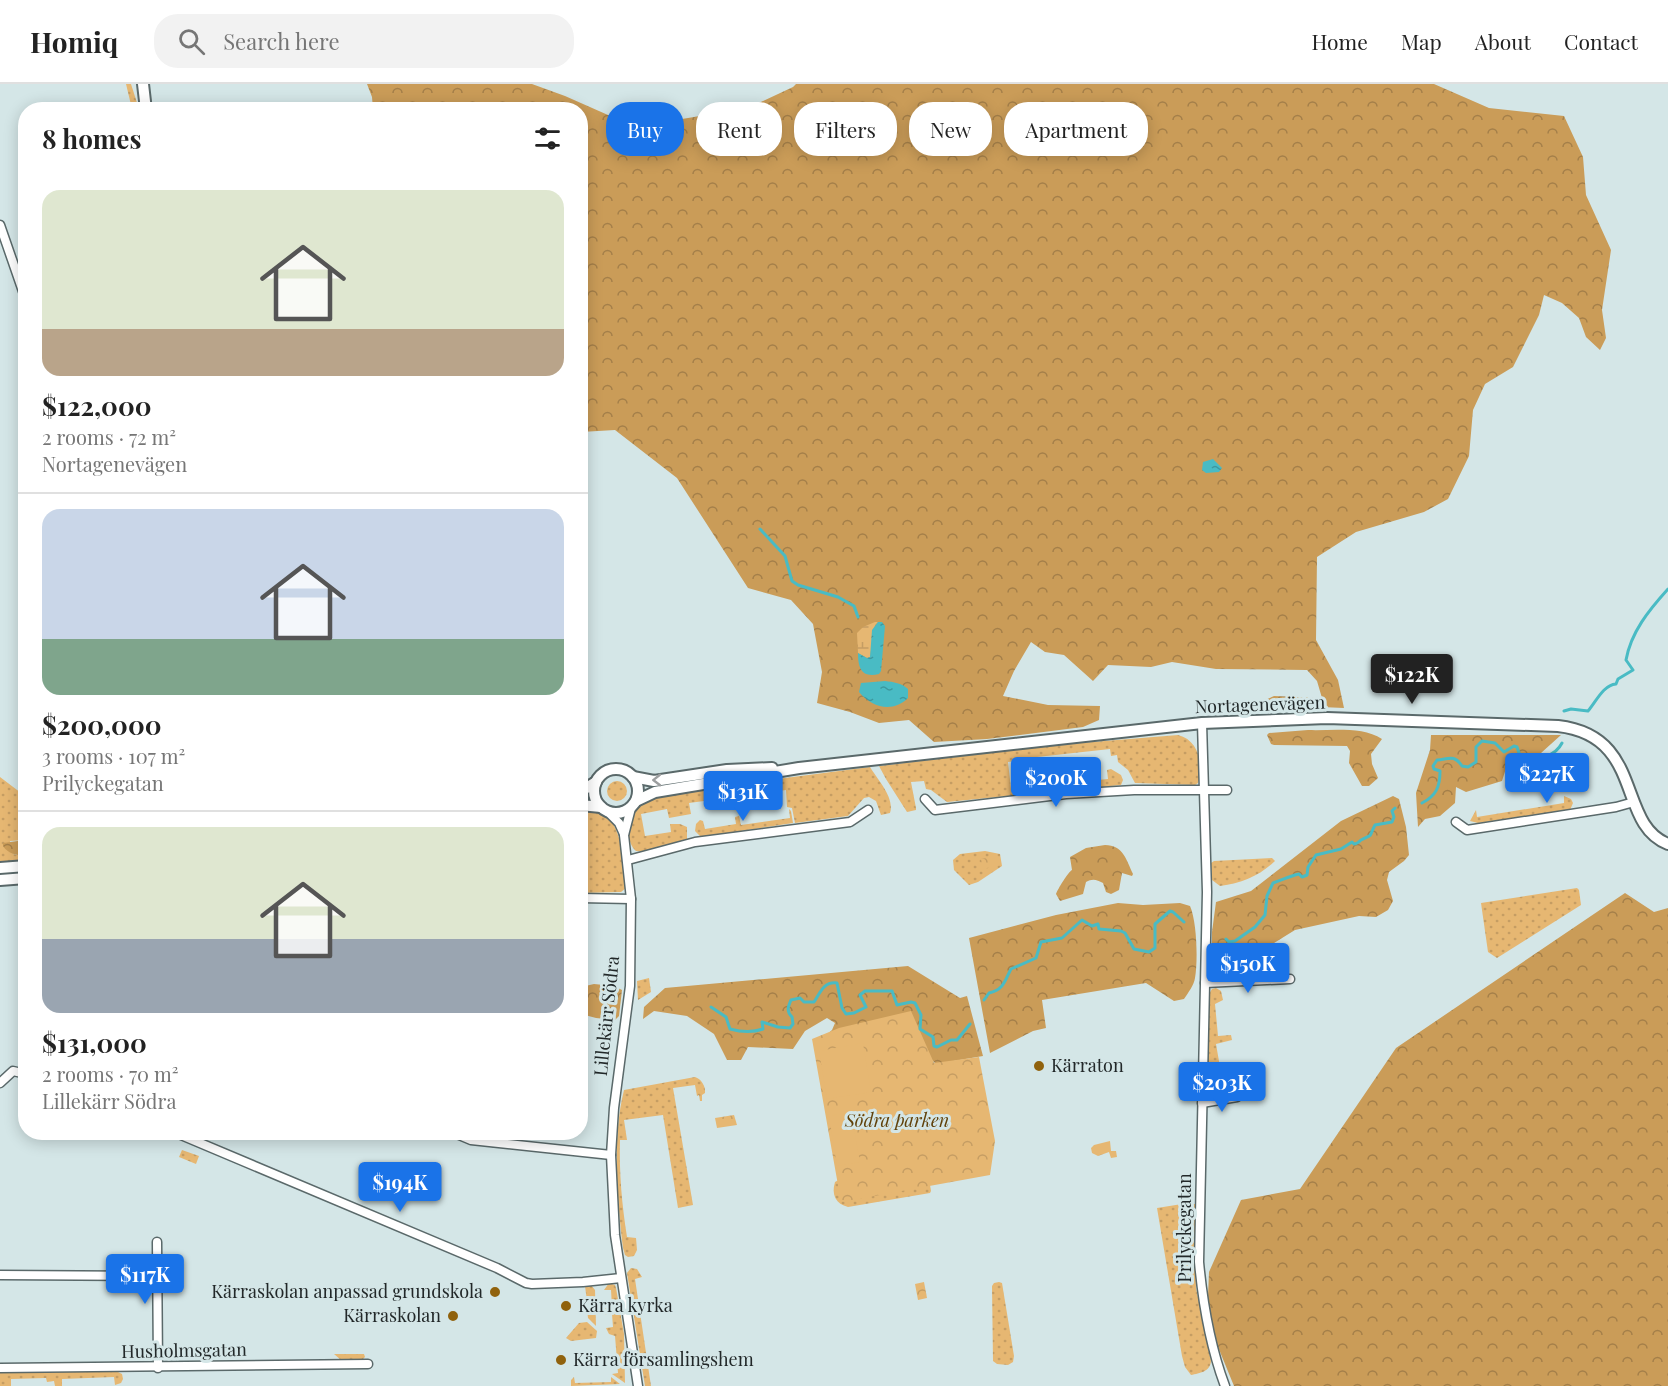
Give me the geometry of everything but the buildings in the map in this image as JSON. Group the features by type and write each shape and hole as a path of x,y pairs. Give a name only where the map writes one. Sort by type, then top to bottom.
{"street":[{"path":"143,84 145,102"},
{"path":"0,225 18,277"},
{"name":"Nortagenevägen","path":"588,806 620,813 655,792 799,768 1202,723 1346,718 1566,727 1586,734 1606,748 1621,768 1634,802 1647,827 1652,834 1666,843"},
{"name":"Prilyckegatan","path":"1202,723 1207,892 1199,1262 1208,1332 1225,1386"},
{"name":"Nortagenevägen","path":"588,787 606,772 613,770 654,781 727,770 799,768"},
{"path":"633,777 638,788 633,805"},
{"path":"596,782 595,795 605,809"},
{"path":"925,799 934,810 1066,794 1134,790 1227,790"},
{"path":"1456,822 1467,830 1616,807 1634,802"},
{"name":"Lillekärr Södra","path":"624,835 633,805"},
{"name":"Lillekärr Södra","path":"605,809 619,823 624,835 632,898 630,986 615,1098 611,1155 612,1204 638,1386"},
{"path":"628,860 695,842 850,822 868,810"},
{"path":"0,868 18,867"},
{"path":"0,880 18,879"},
{"path":"588,898 632,898"},
{"path":"1205,983 1290,979"},
{"path":"0,1083 13,1071 18,1072"},
{"path":"1202,1103 1238,1097"},
{"path":"193,1140 487,1264 526,1283 621,1278"},
{"path":"471,1140 611,1155"},
{"path":"157,1242 158,1368"},
{"path":"0,1275 158,1276"},
{"name":"Husholmsgatan","path":"0,1368 368,1364"}],"green space":[{"path":"126,84 131,84 137,102 130,102"},
{"path":"367,84 532,84 579,102 372,102"},
{"path":"796,84 1434,84 1489,108 1564,116 1583,157 1586,195 1611,250 1602,310 1606,338 1600,350 1586,337 1579,318 1562,303 1544,295 1539,315 1513,367 1485,384 1473,410 1469,456 1448,499 1424,512 1356,532 1317,557 1316,640 1338,680 1344,708 1256,704 1274,696 1322,698 1317,681 1307,670 1216,669 1172,662 1151,667 1108,665 1093,681 1064,655 1045,652 1031,642 1003,696 1048,705 1100,706 1099,720 1083,727 987,739 934,742 909,720 879,723 817,703 822,672 813,624 791,600 748,588 677,478 615,430 588,432 588,106 606,114 606,156 684,156 684,119 696,117 696,156 782,156 782,102 761,102"},
{"path":"878,622 875,625 870,657 867,658 858,653 857,633 863,627"},
{"path":"1308,730 1365,732 1382,739 1371,754 1372,764 1378,778 1369,786 1362,786 1349,763 1350,751 1347,746 1274,745 1271,744 1267,735"},
{"path":"1178,735 1191,742 1198,754 1200,776 1195,785 1135,783 1128,770 1118,762 1117,755 1111,756 1110,749 1037,757 1039,770 1032,769 1030,759 1008,762 1011,789 1033,786 1033,777 1042,774 1036,777 1037,793 947,802 926,789 924,781 911,782 916,810 907,812 879,766 1056,745"},
{"path":"1431,735 1561,735 1541,753 1535,772 1507,765 1502,781 1466,792 1456,787 1455,803 1440,816 1425,819 1418,827 1416,793 1430,750"},
{"path":"870,767 888,795 890,813 881,815 876,801 869,797 864,798 848,816 795,823 792,808 787,807 786,790 689,803 691,814 669,818 667,809 641,814 645,836 671,832 670,824 680,824 687,827 687,839 645,852 636,851 629,839 632,817 645,799 699,789"},
{"path":"1111,769 1121,775 1123,780 1121,785 1039,793 1038,778 1040,778 1041,786 1076,783 1075,774 1077,774 1078,782 1108,779 1107,770"},
{"path":"0,777 18,791 18,840 10,841 13,854 18,855 18,864 0,865"},
{"path":"617,781 624,784 627,791 624,798 617,801 610,798 607,791 610,784"},
{"path":"1393,796 1399,799 1406,827 1409,855 1389,872 1387,880 1393,901 1388,910 1376,917 1359,916 1295,930 1217,975 1212,971 1212,932 1216,902 1251,891 1341,821"},
{"path":"1564,796 1571,799 1573,803 1570,810 1478,823 1470,821 1476,810 1477,817 1564,803"},
{"path":"588,809 607,816 618,834 626,888 621,892 588,893"},
{"path":"789,809 793,823 701,837 695,831 696,824 700,820 703,821 705,829 736,824 735,817 739,816 741,825 790,818"},
{"path":"18,841 18,855 5,849 3,843"},
{"path":"1105,845 1120,850 1126,858 1132,876 1122,873 1119,890 1111,894 1106,892 1103,883 1091,880 1086,882 1083,894 1060,901 1056,894 1072,870 1070,857 1086,848"},
{"path":"985,851 1000,854 1002,866 978,882 969,885 954,870 953,860 960,854"},
{"path":"997,856 999,865 983,869 981,859"},
{"path":"1272,858 1275,861 1269,866 1243,881 1220,886 1212,880 1211,863 1214,861"},
{"path":"1577,888 1581,905 1497,958 1488,952 1481,903"},
{"path":"1625,893 1654,912 1668,908 1668,1386 1234,1386 1207,1320 1209,1272 1241,1200 1300,1189 1396,1048"},
{"path":"1118,903 1143,905 1180,903 1190,906 1197,952 1196,971 1193,983 1184,999 1174,1001 1146,983 1042,1000 1046,1028 1033,1031 990,1053 969,938 1056,915"},
{"path":"908,966 960,998 967,996 983,1056 936,1064 930,1058 817,1043 832,1030 835,1023 827,1018 805,1031 793,1049 748,1047 741,1060 727,1060 714,1034 687,1016 654,1011 643,1019 644,1007 665,988"},
{"path":"649,978 651,992 638,1000 637,981"},
{"path":"588,985 614,986 622,990 619,1016 615,1020 588,1016"},
{"path":"1216,988 1221,991 1223,1000 1215,1004 1218,1036 1231,1035 1232,1040 1216,1044 1220,1067 1228,1066 1228,1076 1218,1096 1212,1097 1207,1094 1209,994 1212,989"},
{"name":"Södra parken","path":"911,1011 934,1063 979,1057 995,1141 990,1175 841,1202 812,1039 839,1028"},
{"path":"863,1043 871,1092 827,1099 819,1051"},
{"path":"695,1077 705,1088 702,1101 699,1095 697,1096 695,1085 673,1088 693,1205 678,1208 663,1115 624,1120 627,1140 620,1140 622,1201 627,1237 636,1238 637,1250 634,1256 628,1257 623,1248 617,1169 618,1128 624,1090"},
{"path":"851,1112 860,1162 837,1166 829,1116"},
{"path":"734,1115 737,1125 717,1128 715,1118"},
{"path":"1110,1141 1111,1151 1116,1151 1117,1157 1111,1158 1109,1152 1098,1156 1092,1153 1091,1148 1094,1145"},
{"path":"182,1150 199,1156 196,1164 179,1157"},
{"path":"927,1167 930,1193 848,1207 840,1204 834,1195 835,1182 842,1178"},
{"path":"1195,1204 1196,1288 1211,1361 1207,1370 1191,1375 1185,1367 1182,1356 1157,1208"},
{"path":"631,1268 637,1269 642,1277 635,1279 651,1386 645,1386 627,1273"},
{"path":"924,1282 927,1298 918,1300 915,1284"},
{"path":"999,1282 1002,1283 1014,1356 1013,1362 1008,1365 997,1364 993,1361 992,1286"},
{"path":"609,1283 615,1285 616,1288 624,1334 625,1383 612,1374 618,1373 615,1336 609,1334 606,1328 613,1327 612,1314 605,1315 605,1308 612,1307 611,1290 604,1290"},
{"path":"591,1285 595,1290 596,1326 588,1318 587,1309 591,1304 587,1301 585,1286"},
{"path":"587,1322 597,1331 596,1338 571,1341 566,1338 579,1323"},
{"path":"334,1354 364,1354 365,1357 362,1360 341,1360"},
{"path":"118,1372 122,1374 123,1379 121,1383 115,1385 114,1377 62,1379 62,1386 55,1386 54,1381 47,1382 46,1378 11,1379 11,1386 0,1386 0,1373"},
{"path":"574,1377 575,1383 611,1382 611,1377 620,1384 571,1386 571,1380"}],"water":[{"path":"1213,459 1222,468 1219,472 1206,473 1202,470 1203,462"},
{"path":"878,622 882,622 885,626 881,671 879,674 869,675 860,668 858,653 867,658 870,657 872,630"},
{"path":"885,681 897,683 908,689 908,698 896,706 883,707 870,702 859,692 861,683"}],"waterway":[{"path":"760,529 785,556 792,581 798,585 838,597 854,606 858,617"},
{"path":"1564,711 1571,709 1588,711 1607,687 1616,684 1618,679 1633,670 1626,660 1632,640 1648,613 1668,589"},
{"path":"1422,803 1434,794 1438,786 1440,771 1434,769 1433,766 1437,760 1454,759 1462,766 1468,767 1476,762 1476,747 1482,741 1495,743 1504,752 1514,746 1517,747 1520,756 1525,759 1541,758 1551,754 1562,743"},
{"path":"1226,939 1229,942 1235,941 1255,927 1265,915 1267,896 1273,883 1299,874 1302,877 1307,875 1308,867 1316,855 1341,849 1352,842 1358,843 1371,835 1375,825 1392,822 1394,817 1392,811 1395,808"},
{"path":"984,1000 989,993 1001,987 1011,969 1036,958 1041,942 1062,938 1082,920 1092,926 1098,924 1099,929 1121,931 1125,933 1134,949 1149,952 1155,948 1155,924 1170,911 1184,922"},
{"path":"711,1007 726,1017 730,1029 746,1032 759,1030 763,1029 762,1022 790,1028 793,1024 788,1011 791,1000 800,998 804,1002 814,1002 826,986 837,983 842,1008 846,1014 866,1007 860,995 865,991 892,991 897,1005 915,1003 921,1015 920,1029 933,1037 934,1046 937,1047 951,1040 957,1040 970,1024"}],"place":[{"name":"Kärraton","path":"1039,1066"},
{"name":"Kärraskolan anpassad grundskola","path":"495,1292"},
{"name":"Kärra kyrka","path":"566,1306"},
{"name":"Kärraskolan","path":"453,1316"},
{"name":"Kärra församlingshem","path":"561,1360"}]}
